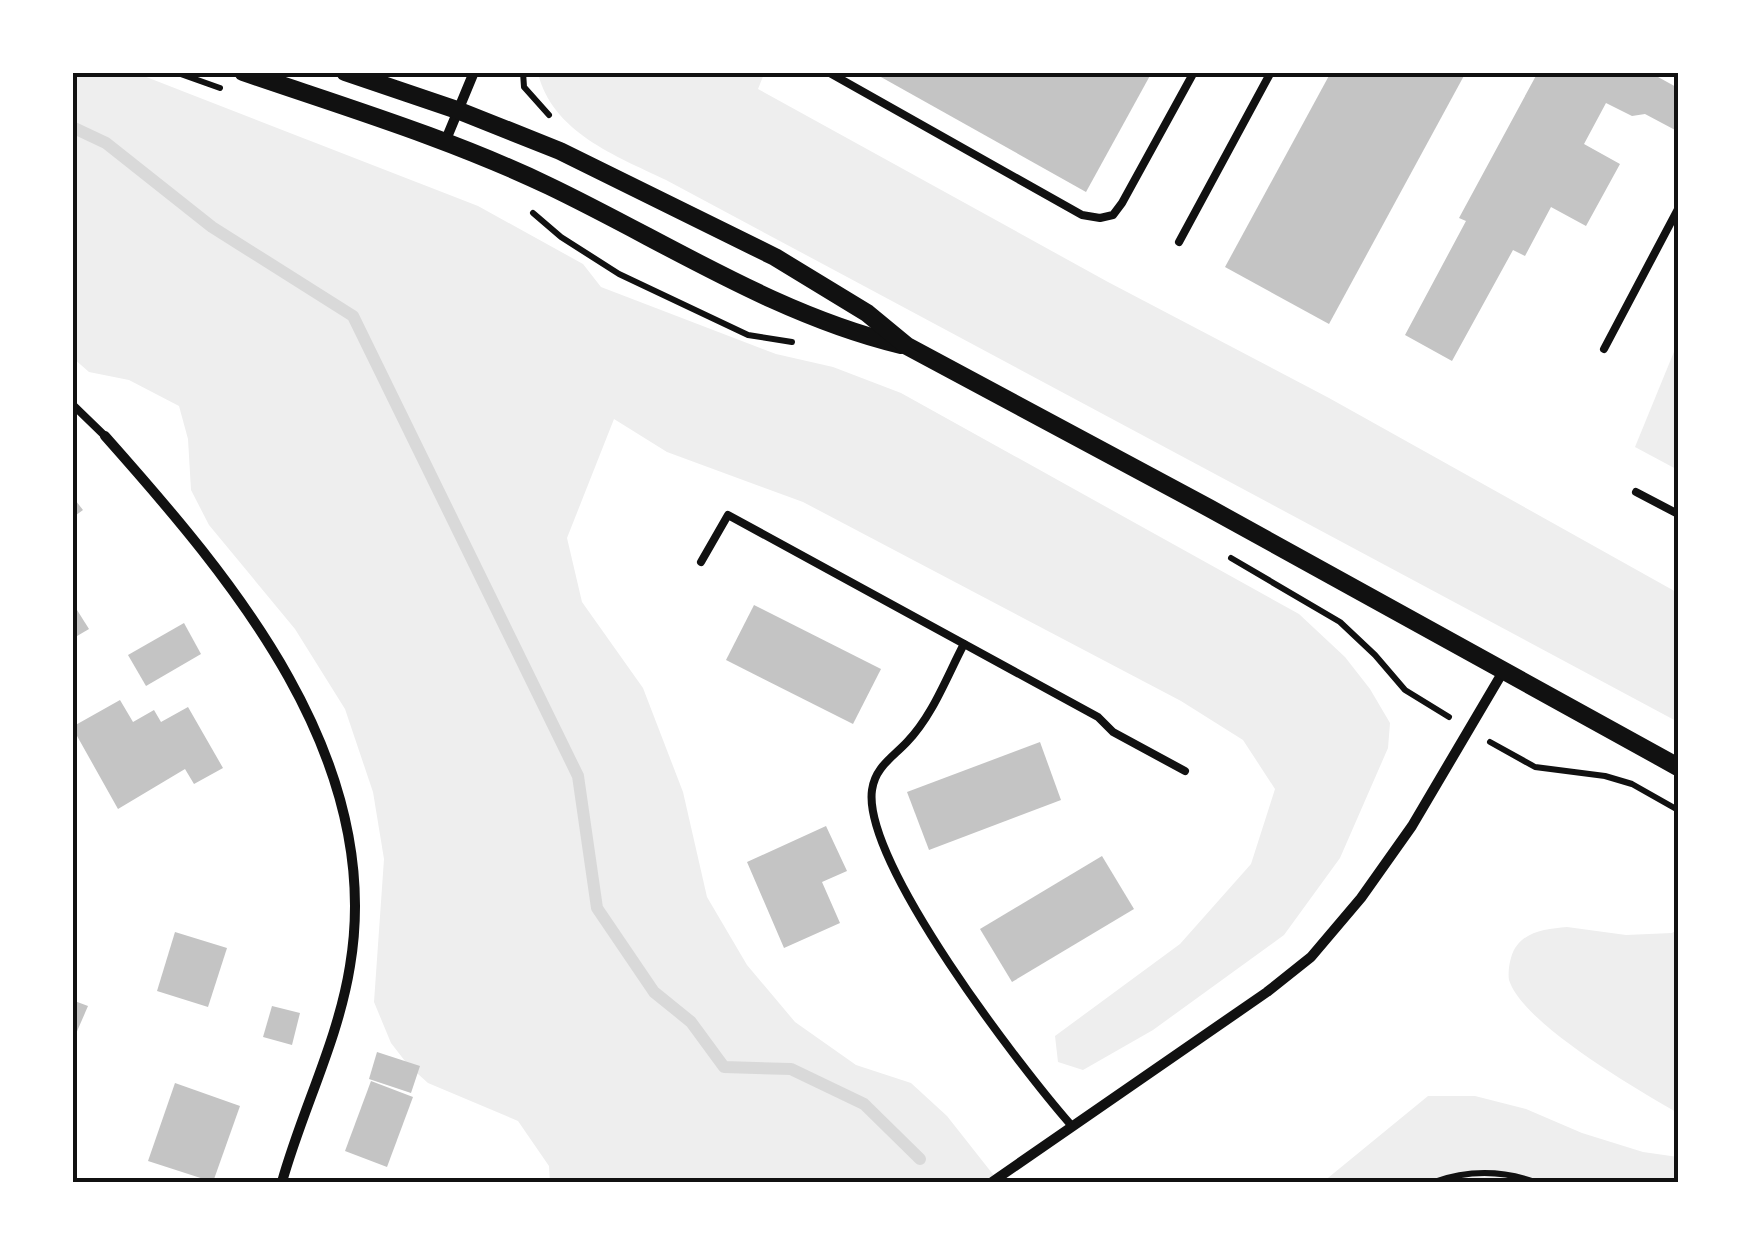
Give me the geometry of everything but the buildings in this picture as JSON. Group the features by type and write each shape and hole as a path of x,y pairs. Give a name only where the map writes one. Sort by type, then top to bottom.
{"street":[{"path":"243,72 445,142 546,184 755,290 857,334 907,346"},
{"path":"345,72 458,110 560,151 775,257 867,313 907,346 1678,768"},
{"path":"445,142 474,72"},
{"path":"105,436 214,567 282,666 328,762 341,806 354,862 358,911 350,969 336,1026 282,1182"},
{"path":"992,1182 1268,992 1311,957 1361,898 1412,826 1504,670"}],"lane":[{"path":"828,72 1082,214 1100,218 1113,215 1122,203 1194,72"},
{"path":"1179,242 1271,72"},
{"path":"1604,349 1678,209"},
{"path":"72,404 105,436"},
{"path":"1636,492 1678,514"},
{"path":"701,562 728,515 1098,717 1113,732 1184,771"},
{"path":"964,644 926,718 909,741 882,764 872,790 876,828 914,912 1039,1088 1071,1126"}],"path":[{"path":"175,72 223,89"},
{"path":"516,206 619,274 748,335 803,344"},
{"path":"1224,554 1340,622 1405,690 1535,768 1604,776 1632,784 1678,810"},
{"path":"1434,1182 1480,1172 1535,1182"}],"shaded area":[{"path":"73,73 136,73 478,206 583,264 601,287 776,354 833,367 901,393 1299,614 1345,657 1390,723 1388,748 1340,858 1284,935 1153,1030 1083,1070 1058,1062 1055,1036 1180,944 1251,864 1275,789 1243,740 1181,701 803,502 667,452 614,419 567,538 582,602 643,688 683,792 707,897 747,965 795,1022 856,1065 911,1083 947,1116 999,1182 550,1182 549,1166 518,1121 428,1083 391,1043 374,1002 384,859 373,792 345,709 295,629 209,525 191,490 188,439 179,406 129,380 89,372 73,358"},
{"path":"538,73 764,74 758,89 1108,282 1329,398 1678,593 1678,722 607,151 588,140 557,111 545,94"},
{"path":"1678,342 1678,470 1635,447"},
{"path":"1567,927 1626,935 1672,933 1678,929 1678,1113 1584,1054 1536,1016 1519,997 1509,980 1514,949 1533,934"},
{"path":"1428,1096 1475,1096 1526,1109 1582,1133 1643,1152 1678,1157 1678,1182 1323,1182"}],"waterway":[{"path":"72,127 106,143 212,227 353,316 578,776 597,908 654,992 691,1022 724,1067 791,1069 864,1104 920,1159"}]}
